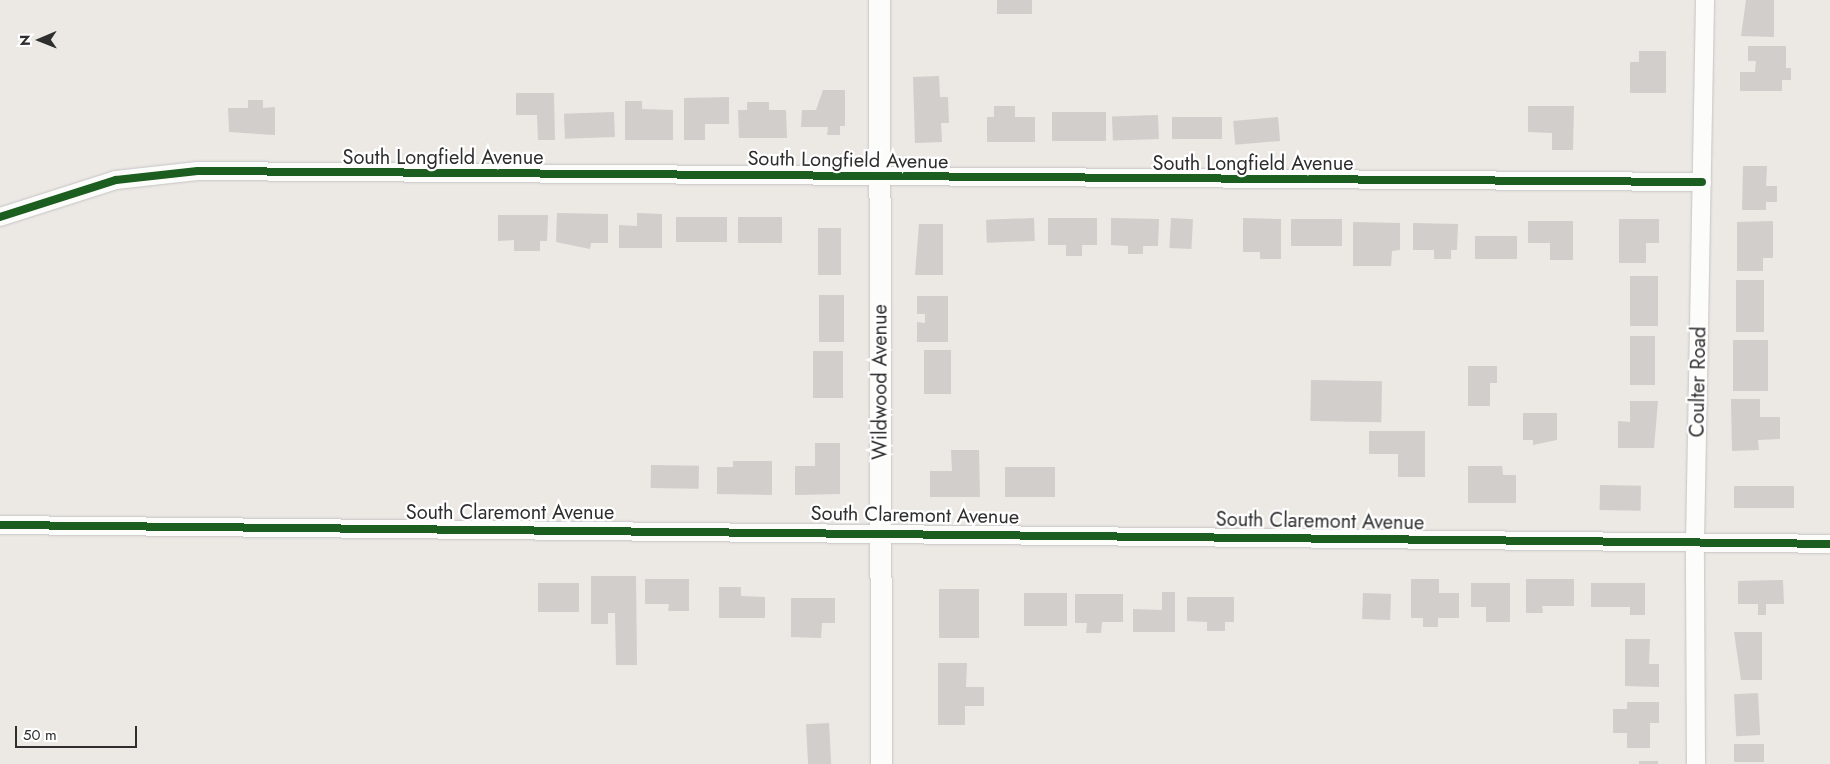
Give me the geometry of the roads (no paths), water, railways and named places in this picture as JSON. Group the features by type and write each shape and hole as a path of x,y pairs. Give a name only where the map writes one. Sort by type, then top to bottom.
{"street":[{"name":"Wildwood Avenue","path":"879,0 881,764"},
{"name":"Coulter Road","path":"1696,764 1695,542 1705,0"},
{"name":"South Longfield Avenue","path":"0,217 116,180 198,171 1702,182"},
{"name":"South Claremont Avenue","path":"0,525 880,531 1830,544"}]}
